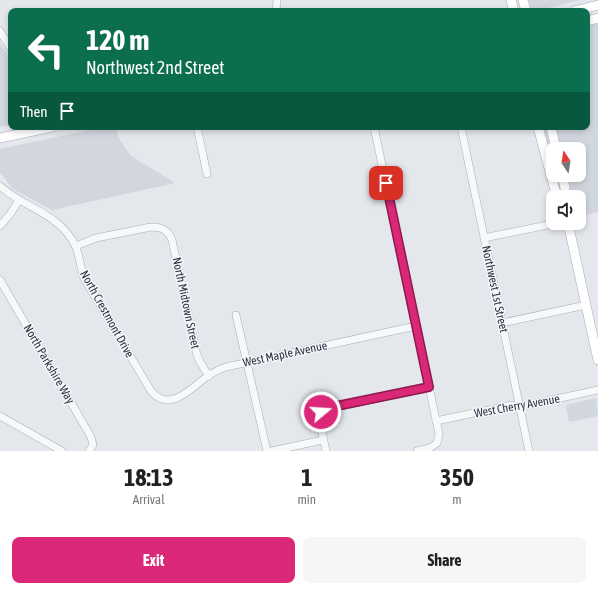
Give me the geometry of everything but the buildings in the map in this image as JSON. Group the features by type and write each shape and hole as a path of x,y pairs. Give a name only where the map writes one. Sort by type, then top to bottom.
{"main road":[{"path":"586,8 598,5"},
{"path":"0,138 36,130"},
{"path":"539,130 555,190"},
{"path":"552,130 554,142"},
{"path":"570,230 598,360"}],"street":[{"path":"0,30 8,44"},
{"path":"198,130 207,174"},
{"path":"375,130 439,434 437,443 430,448 418,451"},
{"name":"Northwest 1st Street","path":"462,130 529,451"},
{"name":"North Crestmont Drive","path":"0,186 19,200 52,218 71,238 76,246 80,268 84,278 151,391 156,397 162,400"},
{"path":"0,226 11,213 19,200"},
{"path":"484,238 546,225"},
{"name":"North Midtown Street","path":"76,246 96,238 151,227 159,227 166,230 172,240 197,354 209,376"},
{"name":"North Parkshire Way","path":"0,280 91,436 93,444 89,450"},
{"path":"502,323 586,305"},
{"path":"236,315 267,451"},
{"name":"West Maple Avenue","path":"162,400 168,401 177,398 209,376 226,367 416,326"},
{"path":"326,451 319,419 324,410 429,387"},
{"name":"West Cherry Avenue","path":"436,421 512,405 519,407 598,390"},
{"path":"0,416 62,451"},
{"path":"272,451 323,440"}],"shaded area":[{"path":"529,0 580,0 548,8 530,8"},
{"path":"598,23 598,212 586,215 586,190 550,190 548,182 586,182 586,142 546,142 546,175 535,130 590,130 590,25"},
{"path":"0,43 8,55 8,126 0,127"},
{"path":"90,130 117,130 118,137 131,156 175,183 52,210 13,189 0,172 0,149"},
{"path":"596,398 598,416 569,422 566,405"}],"route":[{"path":"321,412 327,408 429,387 386,183"}]}
